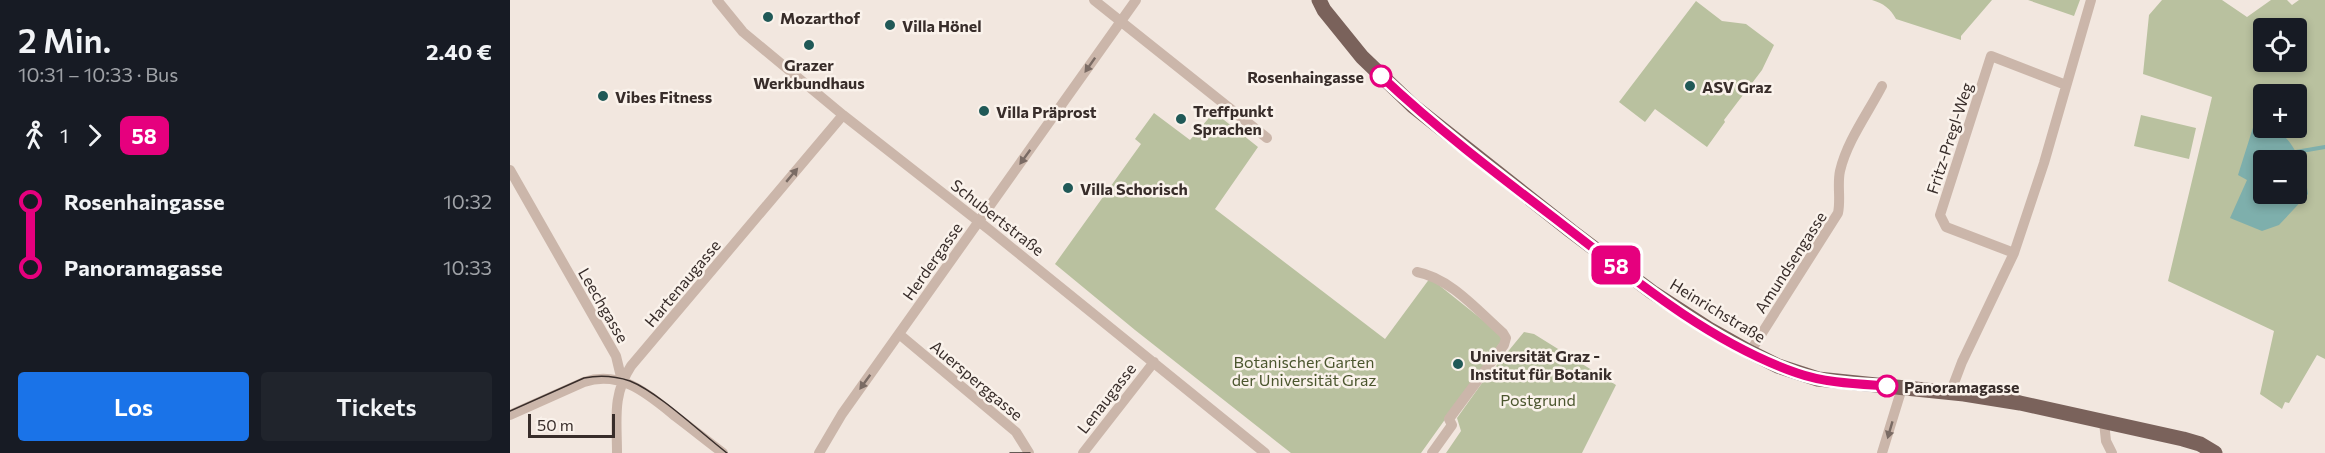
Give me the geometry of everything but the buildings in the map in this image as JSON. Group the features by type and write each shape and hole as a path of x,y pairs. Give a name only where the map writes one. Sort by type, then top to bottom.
{"main road":[{"name":"Heinrichstraße","path":"1319,0 1324,10 1362,57 1421,112 1545,211 1652,292 1750,352 1779,366 1818,379 1951,391 2020,403 2166,435 2200,444 2215,453"}],"street":[{"name":"Schubertstraße","path":"717,0 743,32 843,115 979,221 1265,453"},
{"path":"1094,0 1266,138"},
{"name":"Herdergasse","path":"819,453 838,419 1136,0"},
{"path":"1951,391 1962,362 2014,254 2091,0"},
{"name":"Fritz-Pregl-Weg","path":"2014,254 1946,226 1940,215 1991,56 2066,84"},
{"name":"Amundsengasse","path":"1750,352 1838,213 1841,202 1840,171 1847,152 1882,86"},
{"name":"Hartenaugasse","path":"622,381 632,366 843,115"},
{"name":"Leechgasse","path":"510,170 616,356 622,381"},
{"path":"1417,272 1428,274 1449,286 1506,338 1504,345 1449,419 1452,425 1432,453"},
{"name":"Auersperggasse","path":"899,334 1016,432 1029,453"},
{"name":"Lenaugasse","path":"1083,453 1154,362"},
{"path":"510,415 590,380 622,381 640,388 723,453"},
{"path":"617,453 617,403 622,381"},
{"path":"1882,453 1902,388"},
{"path":"2103,422 2106,441 2112,453"}],"green space":[{"path":"1872,0 1992,0 1961,36 1961,40 1896,19 1886,7"},
{"path":"2028,0 2080,0 2074,16"},
{"path":"2162,0 2222,0 2247,17 2271,0 2287,0 2292,5 2299,0 2325,0 2325,359 2317,355 2289,403 2285,402 2282,409 2260,394 2274,331 2168,281 2212,97 2143,74 2149,15"},
{"name":"ASV Graz","path":"1696,1 1722,21 1746,24 1774,45 1762,70 1724,120 1725,122 1707,147 1655,109 1645,122 1619,102"},
{"name":"Botanischer Garten der Universität Graz","path":"1214,112 1258,147 1215,209 1385,339 1430,278 1504,337 1421,453 1291,453 1055,264 1141,144 1135,139 1154,113 1190,140"},
{"path":"2141,115 2196,128 2189,159 2134,146"},
{"name":"Postgrund","path":"1524,332 1534,334 1616,385 1582,453 1446,453 1461,431 1457,418"}],"water":[{"path":"2253,128 2253,138 2286,138 2295,150 2253,150 2253,204 2299,204 2279,225 2262,231 2230,218 2247,180 2238,175"}],"waterway":[{"path":"2307,150 2325,147"}],"tram line":[{"path":"510,411 584,378 602,376 619,378 641,386 653,394 727,453"},
{"path":"1010,453 1030,453"}],"bus line":[{"name":"58","path":"1381,76 1413,106 1571,231 1652,292 1709,329 1750,352 1799,374 1818,379 1887,386"}],"place":[{"name":"Mozarthof","path":"768,17"},
{"name":"Villa Hönel","path":"890,25"},
{"name":"Grazer Werkbundhaus","path":"809,45"},
{"name":"Rosenhaingasse","path":"1381,76"},
{"name":"ASV Graz","path":"1690,86"},
{"name":"Vibes Fitness","path":"603,96"},
{"name":"Villa Präprost","path":"984,111"},
{"name":"Treffpunkt Sprachen","path":"1181,119"},
{"name":"Villa Schorisch","path":"1068,188"},
{"name":"Universität Graz - Institut für Botanik","path":"1458,364"},
{"name":"Panoramagasse","path":"1887,386"}]}
